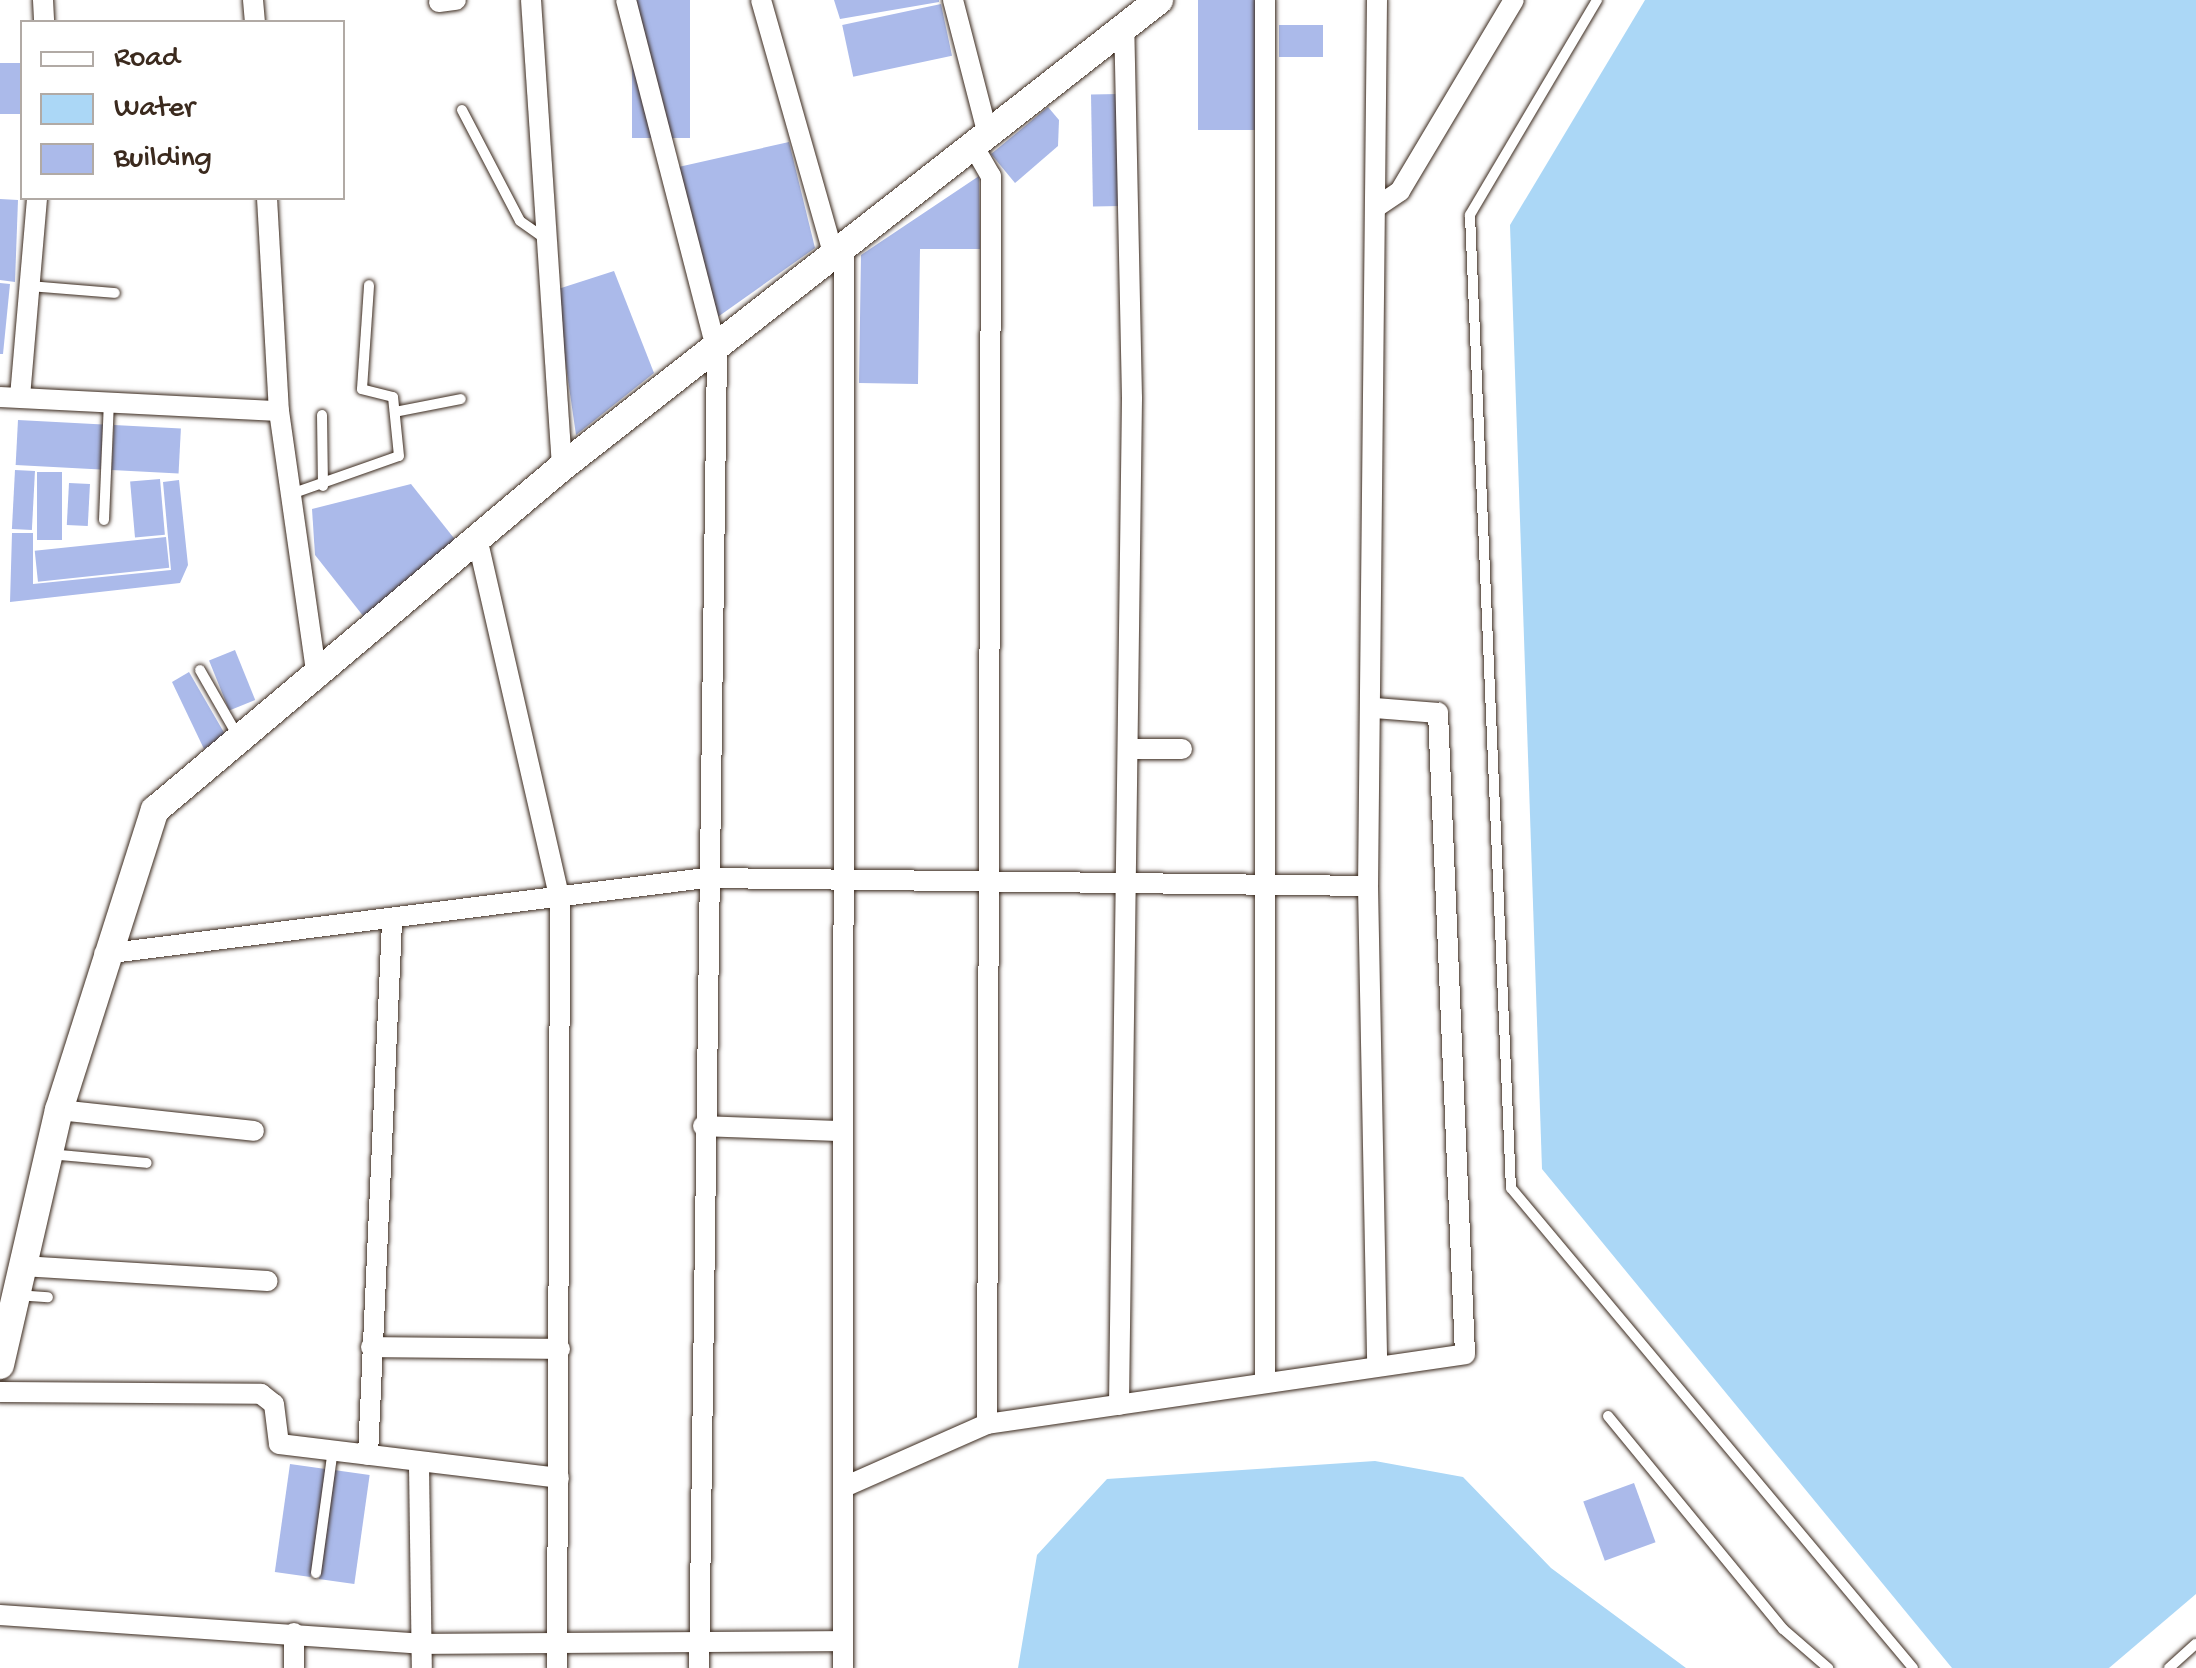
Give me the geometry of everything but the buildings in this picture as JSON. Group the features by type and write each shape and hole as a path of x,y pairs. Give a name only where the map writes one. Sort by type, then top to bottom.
{"street":[{"path":"531,0 562,467"},
{"path":"626,0 717,352 706,878 699,1668"},
{"path":"761,0 839,253 843,1668"},
{"path":"952,0 991,176 984,882 987,1424"},
{"path":"0,1365 59,1110 104,954 149,819 562,467 717,352 1159,0"},
{"path":"1264,0 1265,1382"},
{"path":"1377,0 1375,708 1368,886 1377,1363"},
{"path":"1375,208 1400,191 1514,0"},
{"path":"1119,1405 1130,749 1124,27"},
{"path":"37,200 10,397 279,411"},
{"path":"267,200 279,411 317,678"},
{"path":"478,542 560,901 558,1668"},
{"path":"844,1487 987,1424 1377,1363 1456,1359 1468,1345 1438,713 1375,708"},
{"path":"1130,749 1182,749"},
{"path":"104,954 560,901 706,878 1368,886"},
{"path":"368,1455 392,922"},
{"path":"59,1110 254,1131"},
{"path":"703,1126 842,1131"},
{"path":"22,1266 268,1282"},
{"path":"371,1347 560,1349"},
{"path":"0,1392 261,1394 274,1404 278,1444 333,1448 419,1465 560,1478"},
{"path":"419,1465 422,1668"},
{"path":"0,1615 421,1644 843,1642"},
{"path":"294,1633 294,1668"}],"lane":[{"path":"1597,0 1470,215 1511,1188 1913,1668"},
{"path":"462,110 520,221 546,239"},
{"path":"291,494 393,462 402,448 390,392 362,389 369,285"},
{"path":"26,286 115,293"},
{"path":"396,412 461,399"},
{"path":"104,520 109,402"},
{"path":"322,414 323,486"},
{"path":"200,670 241,742"},
{"path":"48,1154 147,1163"},
{"path":"16,1294 48,1296"},
{"path":"1608,1416 1783,1629 1828,1668"},
{"path":"316,1574 333,1448"},
{"path":"2168,1668 2196,1644"}],"water":[{"path":"1645,0 2196,0 2196,1594 2109,1668 1952,1668 1542,1169 1510,225"},
{"path":"1375,1461 1463,1477 1551,1568 1686,1668 1018,1668 1037,1555 1107,1479"}]}
